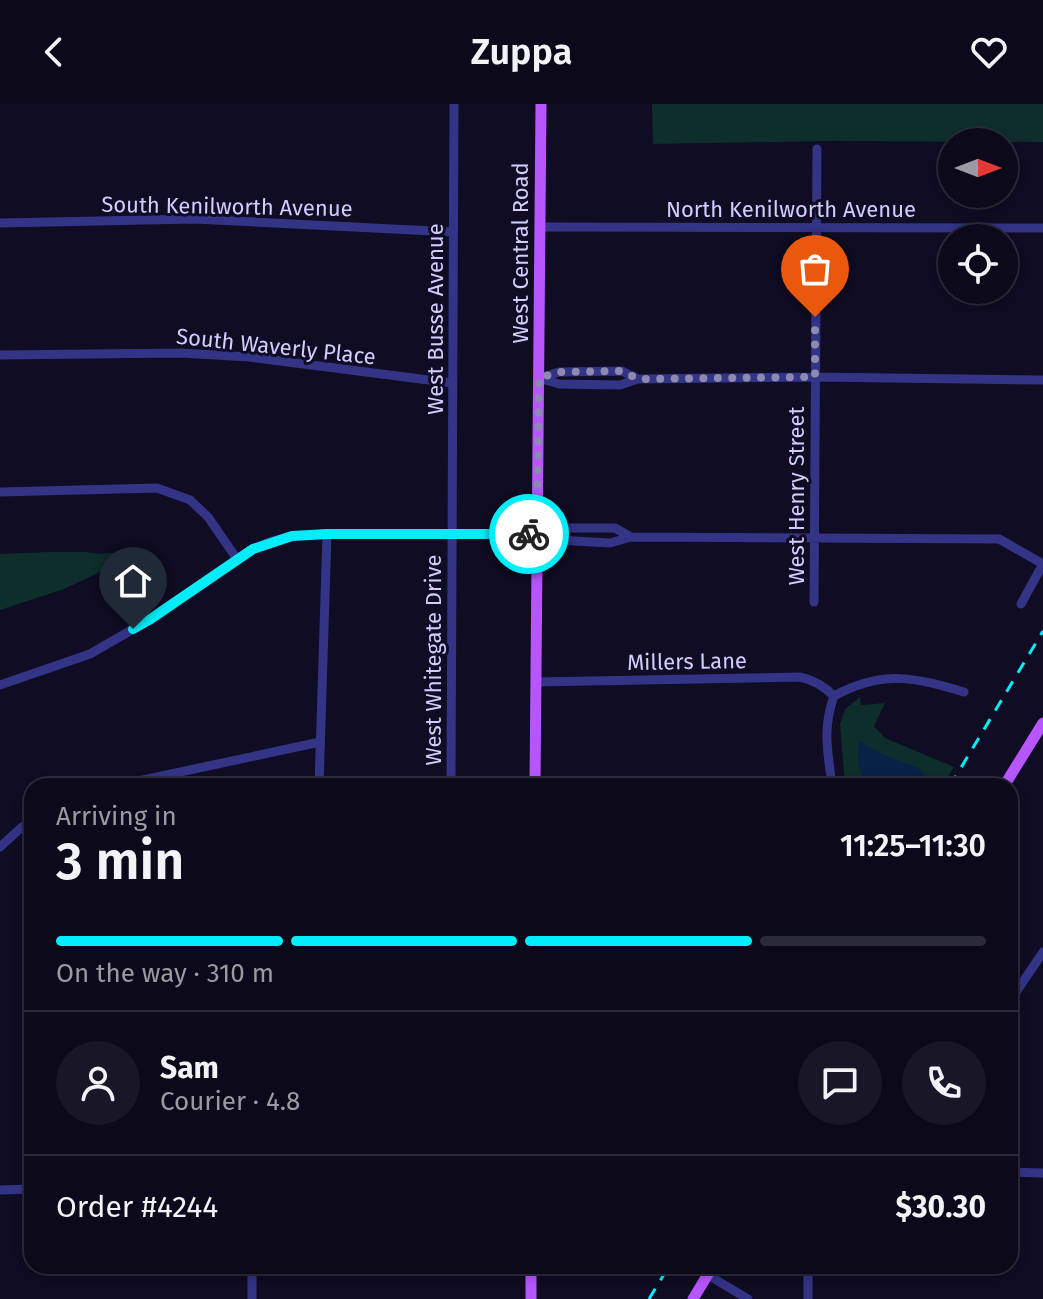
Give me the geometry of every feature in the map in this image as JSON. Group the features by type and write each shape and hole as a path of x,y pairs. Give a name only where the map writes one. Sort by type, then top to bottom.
{"main road":[{"name":"West Central Road","path":"535,778 541,104"},
{"path":"1009,778 1043,723"},
{"path":"531,1274 531,1299"},
{"path":"693,1299 708,1274"}],"street":[{"name":"West Busse Avenue","path":"451,535 454,104"},
{"name":"West Henry Street","path":"814,602 817,149"},
{"name":"South Kenilworth Avenue","path":"0,223 195,219 453,232"},
{"name":"North Kenilworth Avenue","path":"540,227 1043,228"},
{"name":"South Waverly Place","path":"0,355 181,353 249,357 452,383"},
{"path":"539,378 559,372 622,371 638,379 815,377 1043,380"},
{"path":"0,492 157,488 190,500 208,517 237,559"},
{"path":"319,778 327,534"},
{"path":"0,685 90,654 149,620 253,549 292,536 537,534 558,540 610,543 631,537 999,539 1043,564 1021,604"},
{"name":"West Whitegate Drive","path":"451,535 451,778"},
{"name":"Millers Lane","path":"536,682 800,677 818,683 834,696"},
{"path":"831,778 826,730 834,696 855,684 902,678 923,679 964,692"},
{"path":"152,778 320,742"},
{"path":"0,847 24,826"},
{"path":"1018,989 1043,952"},
{"path":"1018,1172 1043,1173"},
{"path":"0,1190 24,1189"},
{"path":"252,1274 252,1299"},
{"path":"714,1274 748,1299"},
{"path":"808,1274 808,1299"}],"green space":[{"path":"652,104 1043,104 1043,142 1018,142 1018,128 938,128 938,142 653,144"},
{"path":"149,549 64,589 0,610 0,554 101,554"},
{"path":"860,697 861,705 885,703 874,726 885,738 954,767 947,778 844,778 840,724 845,709"}],"water":[{"path":"860,741 886,756 919,768 923,778 862,778"}],"railway":[{"path":"955,778 1043,631"},
{"path":"649,1299 664,1274"}],"way so far":[{"path":"529,534 537,534 539,378 559,372 622,371 638,379 815,377 815,317"}],"route":[{"path":"133,629 253,549 292,536 529,534"}]}
